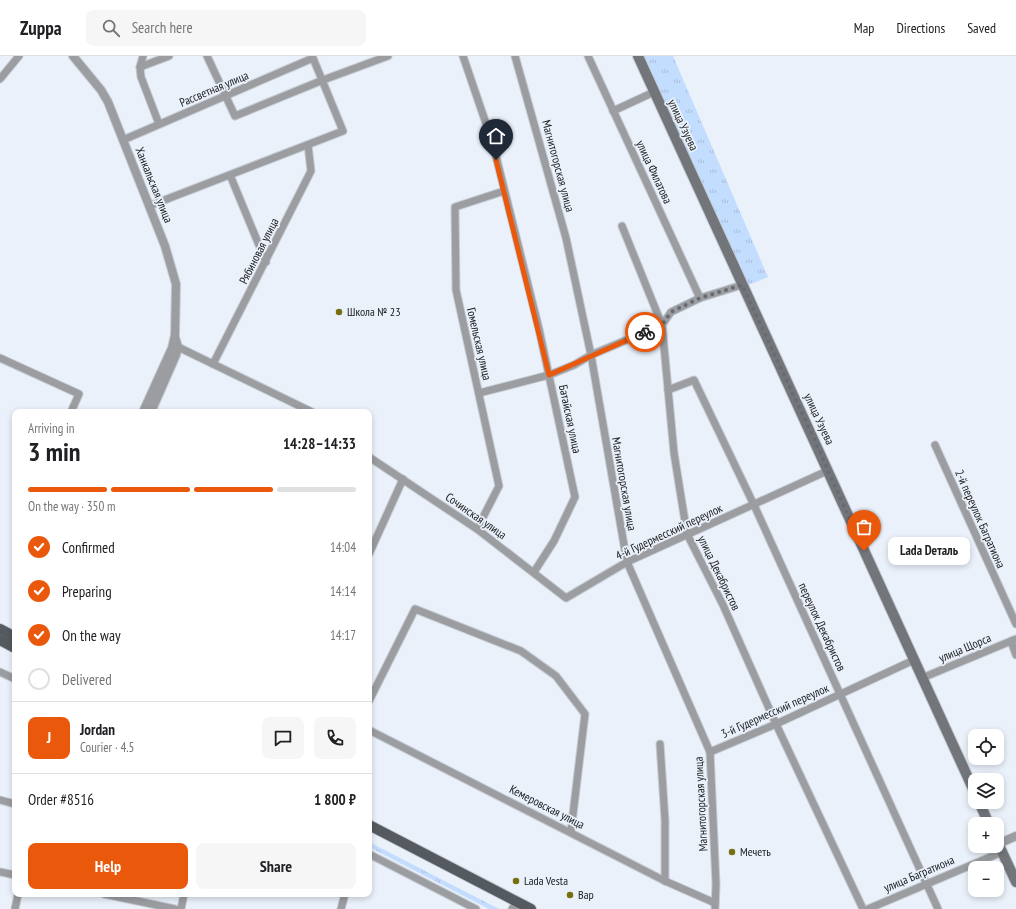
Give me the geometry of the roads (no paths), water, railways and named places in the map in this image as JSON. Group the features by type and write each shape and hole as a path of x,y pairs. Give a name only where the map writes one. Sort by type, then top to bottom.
{"main road":[{"name":"улица Узуева","path":"638,56 968,778"},
{"path":"0,629 12,635"},
{"path":"0,640 12,646"},
{"path":"372,826 531,909"},
{"path":"372,834 514,908"},
{"path":"1002,853 1016,882"}],"street":[{"path":"0,79 19,56"},
{"name":"Ханкальская улица","path":"73,56 101,90 123,140 175,276 175,335 172,348 144,409"},
{"path":"143,56 140,67 141,77 160,124"},
{"path":"140,67 170,56"},
{"path":"207,56 235,116 323,80 388,56"},
{"name":"Батайская улица","path":"463,56 493,144 549,375 575,497 554,541 534,572"},
{"name":"Магнитогорская улица","path":"515,56 566,238 591,355 626,562 710,752 716,884 715,906"},
{"name":"улица Филатова","path":"588,56 700,298"},
{"name":"Рассветная улица","path":"123,140 313,58 323,80"},
{"path":"149,206 343,131 323,80"},
{"path":"613,111 654,92"},
{"name":"Рябиновая улица","path":"213,364 311,171 308,145"},
{"path":"230,175 266,262"},
{"name":"Гомельская улица","path":"476,529 499,486 456,290 455,207 504,190"},
{"name":"улица Декабристов","path":"622,226 662,325 674,453 687,534 722,605 863,909"},
{"path":"479,393 549,375 574,365 591,355 662,325 671,312 700,298 742,285"},
{"name":"Ханкальская улица","path":"175,335 178,347"},
{"path":"151,409 178,347 306,409"},
{"path":"0,358 79,394 72,409"},
{"name":"переулок Декабристов","path":"668,390 694,380 754,505 938,909"},
{"name":"2-й переулок Багратиона","path":"935,445 1016,624"},
{"name":"Сочинская улица","path":"372,459 476,529 566,598"},
{"name":"4-й Гудермесский переулок","path":"566,598 626,562 827,471"},
{"path":"372,547 403,479"},
{"path":"372,695 415,609 521,651 556,676 584,714 570,831"},
{"path":"1013,640 1016,655"},
{"name":"улица Щорса","path":"922,678 1013,640"},
{"name":"3-й Гудермесский переулок","path":"710,752 841,695 914,660"},
{"path":"0,672 12,678"},
{"name":"Кемеровская улица","path":"372,732 715,906"},
{"path":"660,744 665,820 666,881"},
{"path":"0,800 12,803"},
{"path":"372,832 389,835"},
{"name":"улица Багратиона","path":"1004,843 1016,836"},
{"name":"улица Багратиона","path":"868,909 926,884 986,853"},
{"path":"372,856 476,909"},
{"path":"0,872 12,874"},
{"path":"15,909 17,897"},
{"path":"118,897 175,909"},
{"path":"181,909 183,897"},
{"path":"341,909 344,897"},
{"path":"514,908 526,909"}],"place":[{"name":"Школа № 23","path":"339,312"},
{"name":"Lada Dеталь","path":"864,551"},
{"name":"Мечеть","path":"732,852"},
{"name":"Lada Vesta","path":"516,881"},
{"name":"Вар","path":"570,895"}]}
